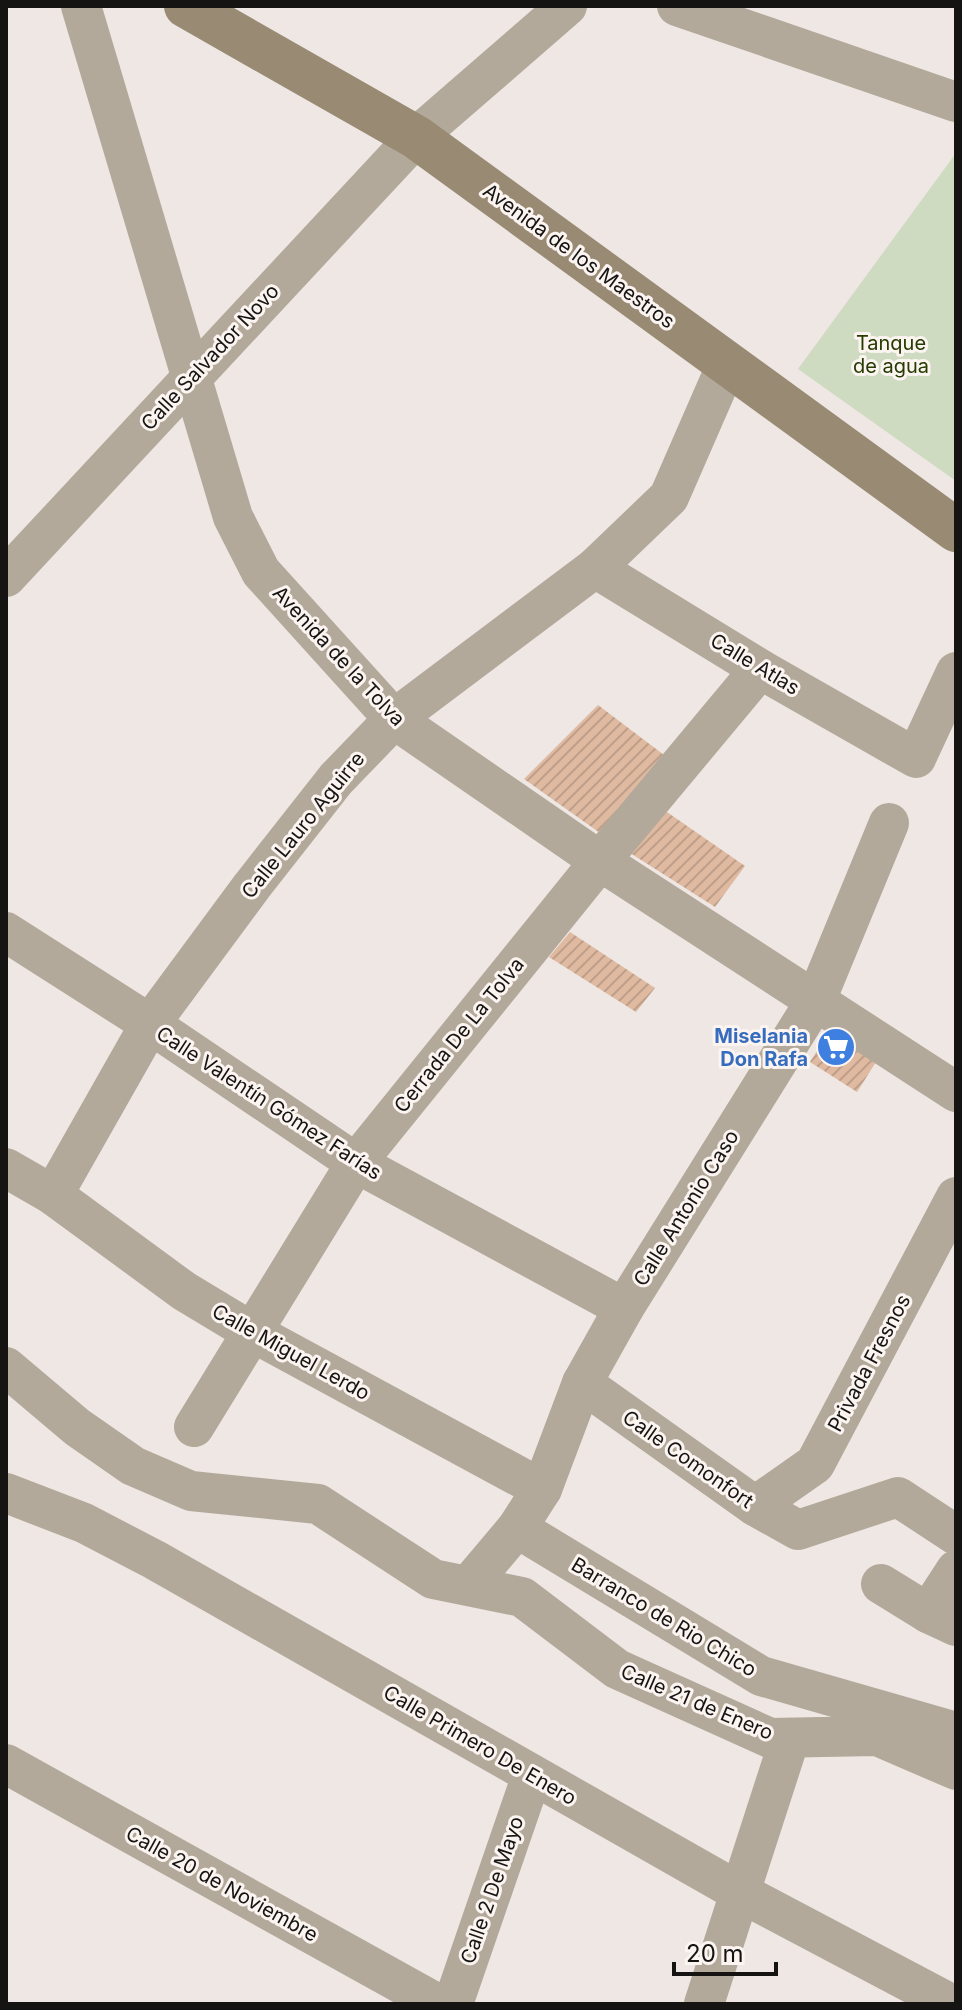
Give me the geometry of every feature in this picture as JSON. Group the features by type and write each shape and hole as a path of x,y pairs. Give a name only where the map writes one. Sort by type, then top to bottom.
{"main road":[{"name":"Avenida de los Maestros","path":"186,6 416,137 956,530"}],"street":[{"name":"Avenida de la Tolva","path":"81,6 233,517 261,572 394,719 600,861 956,1092"},
{"name":"Calle Salvador Novo","path":"8,572 416,137 567,6"},
{"path":"677,6 956,102"},
{"name":"Calle Lauro Aguirre","path":"53,1195 150,1024 336,779 394,719 595,568 669,497 727,364"},
{"name":"Calle Atlas","path":"595,568 760,669 916,758 956,672"},
{"name":"Cerrada De La Tolva","path":"191,1491 197,1439 252,1332 356,1163 760,669"},
{"name":"Calle Antonio Caso","path":"469,1585 508,1538 542,1489 582,1383 624,1308 816,1000 889,823"},
{"name":"Calle Valentín Gómez Farías","path":"6,932 150,1024 356,1163 624,1308"},
{"name":"Calle Miguel Lerdo","path":"6,1168 53,1195 184,1291 252,1332 542,1489"},
{"name":"Privada Fresnos","path":"755,1506 815,1464 956,1197"},
{"path":"6,1367 77,1427 133,1466 191,1491"},
{"name":"Calle Comonfort","path":"582,1383 755,1506 798,1530 898,1497 956,1535"},
{"name":"Calle 21 de Enero","path":"191,1491 318,1504 433,1579 522,1597 617,1669 770,1738 877,1736 956,1770"},
{"name":"Calle Primero De Enero","path":"6,1493 84,1523 155,1560 741,1893 951,2004"},
{"name":"Barranco de Rio Chico","path":"508,1538 761,1676 956,1732"},
{"path":"881,1584 942,1620 956,1570"},
{"path":"704,2004 790,1738"},
{"name":"Calle 20 de Noviembre","path":"6,1764 438,2004"},
{"name":"Calle 2 De Mayo","path":"453,2004 532,1775"}],"green space":[{"name":"Tanque de agua","path":"956,153 956,481 798,369"}],"building":[{"path":"598,705 668,758 600,833 524,779"},
{"path":"664,810 745,866 715,907 627,851"},
{"path":"570,932 655,988 636,1012 549,957"},
{"name":"Miselania Don Rafa","path":"829,1032 876,1062 857,1092 810,1062"}],"place":[{"name":"Miselania Don Rafa","path":"836,1047"}]}
